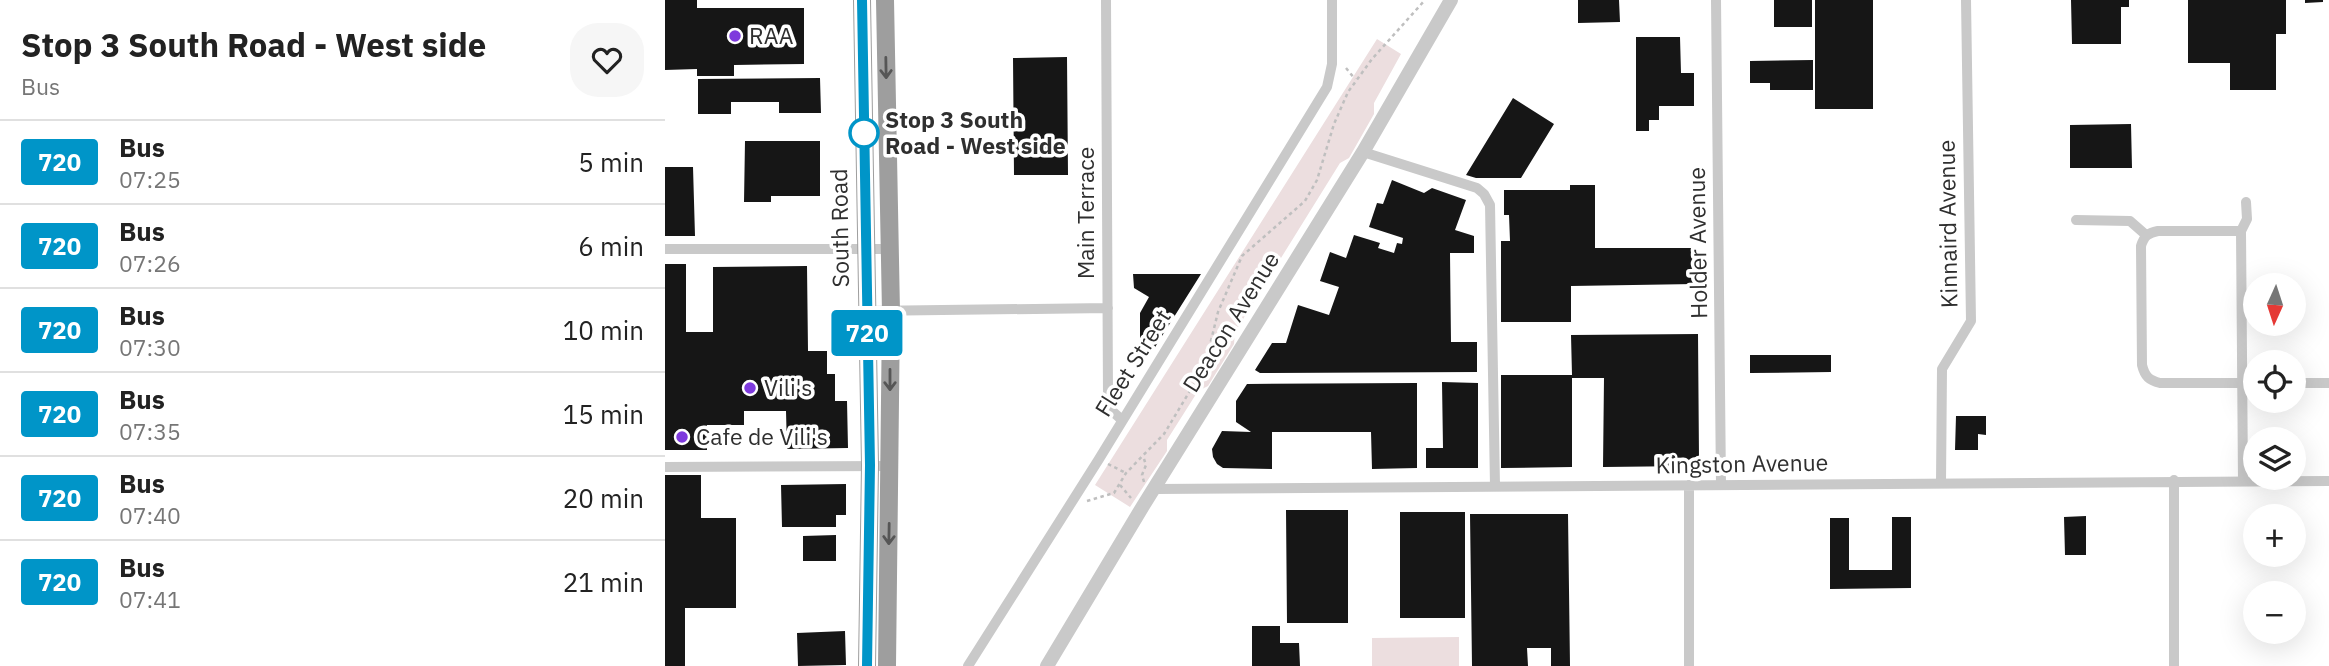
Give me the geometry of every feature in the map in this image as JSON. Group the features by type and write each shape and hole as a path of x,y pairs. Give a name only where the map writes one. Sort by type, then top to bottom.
{"highway":[{"name":"South Road","path":"862,0 870,465 867,666"},
{"path":"885,0 891,312 887,666"}],"street":[{"name":"Main Terrace","path":"1106,0 1108,399 1114,415 1122,420"},
{"name":"Fleet Street","path":"968,666 1099,459 1330,80 1332,0"},
{"name":"Deacon Avenue","path":"1047,666 1363,152 1451,0"},
{"name":"Holder Avenue","path":"1716,0 1721,485"},
{"name":"Kinnaird Avenue","path":"1941,482 1942,369 1971,321 1966,0"},
{"path":"1363,152 1477,188 1490,205 1495,486"},
{"path":"2243,481 2241,231 2247,219 2246,202"},
{"path":"2076,220 2130,221 2146,235"},
{"path":"2241,231 2158,231 2146,235 2141,246 2144,374 2150,380 2160,383 2242,383"},
{"path":"665,249 890,249"},
{"path":"866,312 1108,308"},
{"path":"2306,383 2329,383"},
{"path":"665,467 890,466"},
{"path":"2174,480 2174,666"},
{"name":"Kingston Avenue","path":"1156,489 2243,481"},
{"name":"Kingston Avenue","path":"2306,481 2329,481"},
{"path":"1689,485 1689,666"}],"path":[{"path":"1081,507 1093,498 1114,493 1126,473 1164,434 1191,389 1208,353 1218,312 1241,256 1305,201 1325,159 1339,108 1356,80 1425,0"},
{"path":"1346,68 1356,80"},
{"path":"1099,459 1126,473"},
{"path":"1120,485 1127,495 1143,506"}],"shaded area":[{"path":"1377,39 1401,54 1374,103 1374,114 1349,158 1340,163 1235,332 1234,344 1208,386 1198,391 1167,440 1167,451 1130,507 1095,485"},
{"path":"1459,637 1459,666 1372,666 1372,638"}],"building":[{"name":"RAA","path":"665,0 697,0 697,8 804,8 804,64 734,65 734,76 697,76 697,69 665,70"},
{"path":"1578,0 1619,0 1620,22 1578,23"},
{"path":"1774,0 1812,0 1812,27 1774,27"},
{"path":"1815,0 1873,0 1873,109 1815,109"},
{"path":"2071,0 2129,0 2129,7 2121,7 2121,44 2072,44"},
{"path":"2188,0 2286,0 2286,34 2276,34 2276,90 2230,90 2230,63 2188,63"},
{"path":"2305,0 2323,0 2323,2 2305,3"},
{"path":"1636,37 1680,37 1681,73 1694,73 1694,106 1659,106 1659,120 1649,120 1649,131 1636,131"},
{"path":"1067,57 1068,175 1014,175 1013,58"},
{"path":"1813,60 1813,90 1770,90 1770,83 1750,83 1750,61"},
{"path":"820,78 821,113 779,113 779,102 731,102 731,114 698,114 698,79"},
{"path":"1513,98 1554,124 1521,178 1476,178 1466,175"},
{"path":"2131,124 2132,168 2070,168 2070,125"},
{"path":"745,141 820,141 820,196 771,196 771,202 744,202"},
{"path":"665,167 693,167 695,236 665,236"},
{"path":"1392,180 1424,193 1432,188 1466,200 1455,230 1474,236 1474,253 1450,253 1451,342 1477,342 1477,372 1260,373 1255,370 1272,343 1286,343 1298,305 1329,315 1339,287 1320,281 1330,252 1346,258 1354,235 1380,243 1378,248 1394,253 1397,243 1402,244 1403,238 1369,227 1377,203 1383,204"},
{"path":"1570,185 1595,185 1595,248 1695,248 1695,284 1571,286 1571,322 1501,322 1501,241 1510,241 1509,215 1504,215 1504,190 1570,190"},
{"name":"Vili's","path":"665,264 686,264 686,332 713,332 713,267 807,266 808,351 827,351 827,374 835,374 835,401 847,401 848,448 787,449 786,411 744,411 744,425 707,425 707,450 665,450"},
{"path":"1133,274 1201,274 1152,352 1140,345 1140,313 1149,297 1134,288"},
{"path":"1698,334 1699,459 1691,466 1603,467 1604,378 1572,378 1572,467 1501,468 1501,375 1572,375 1571,335"},
{"path":"1750,355 1831,355 1831,372 1750,373"},
{"path":"1442,382 1478,383 1478,468 1426,468 1426,448 1443,448"},
{"path":"1417,383 1417,468 1372,469 1371,432 1272,432 1272,469 1223,468 1213,457 1212,449 1222,431 1251,432 1236,422 1236,401 1247,384"},
{"path":"1956,416 1986,416 1986,435 1978,434 1978,450 1955,450"},
{"path":"665,475 701,475 701,518 736,518 736,608 685,608 685,666 665,666"},
{"path":"846,484 846,515 836,515 836,527 782,527 781,485"},
{"path":"1286,510 1348,510 1348,623 1287,623"},
{"path":"1400,512 1465,512 1465,618 1400,618"},
{"path":"1470,514 1568,514 1570,666 1551,666 1551,648 1527,648 1528,666 1472,666"},
{"path":"2086,516 2086,555 2065,555 2064,517"},
{"path":"1892,517 1911,517 1911,588 1830,589 1830,518 1849,518 1849,570 1892,570"},
{"path":"836,535 836,561 803,561 803,536"},
{"path":"1252,626 1280,626 1280,643 1299,643 1300,666 1252,666"},
{"path":"845,631 846,665 798,666 797,633"}],"bus line":[{"name":"720","path":"862,0 870,465 867,666"}],"place":[{"name":"RAA","path":"735,36"},
{"name":"Stop 3 South Road - West side","path":"864,133"},
{"name":"Vili's","path":"750,388"},
{"name":"Cafe de Vili's","path":"682,437"}]}
